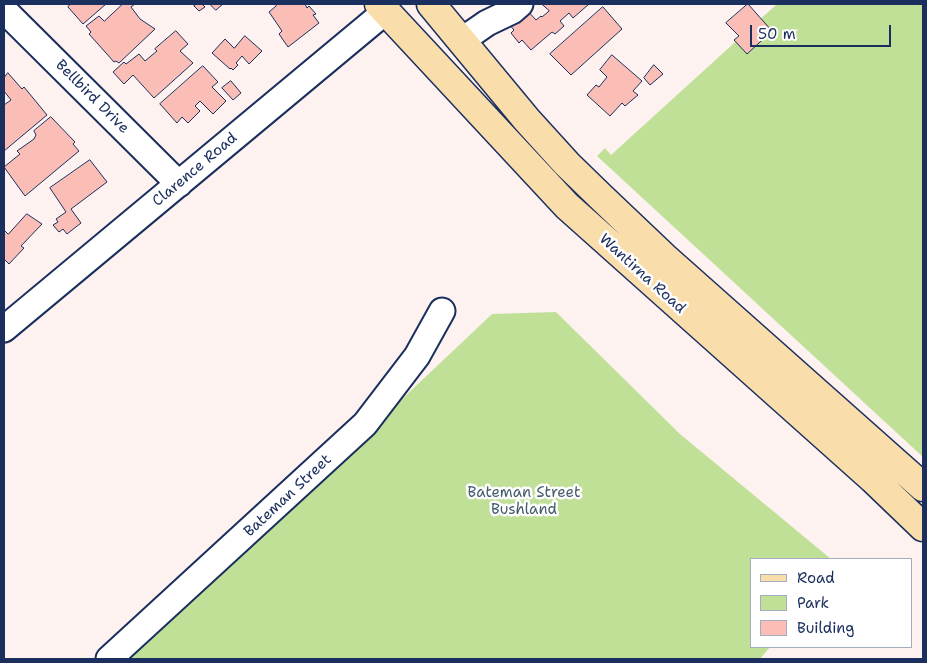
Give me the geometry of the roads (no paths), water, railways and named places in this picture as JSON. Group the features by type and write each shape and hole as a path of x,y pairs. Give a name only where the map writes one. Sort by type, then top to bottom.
{"main road":[{"name":"Wantirna Road","path":"431,4 527,120 600,197 664,257 923,486"},
{"name":"Wantirna Road","path":"387,6 567,206 866,473 923,527"}],"street":[{"path":"461,41 488,23 512,11 520,4"},
{"name":"Clarence Road","path":"4,329 179,184 387,6"},
{"name":"Bellbird Drive","path":"4,10 179,184"},
{"name":"Bateman Street","path":"109,659 365,424 417,356 442,312"}],"park label":[{"name":"Bateman Street Bushland","path":"524,502"}]}
